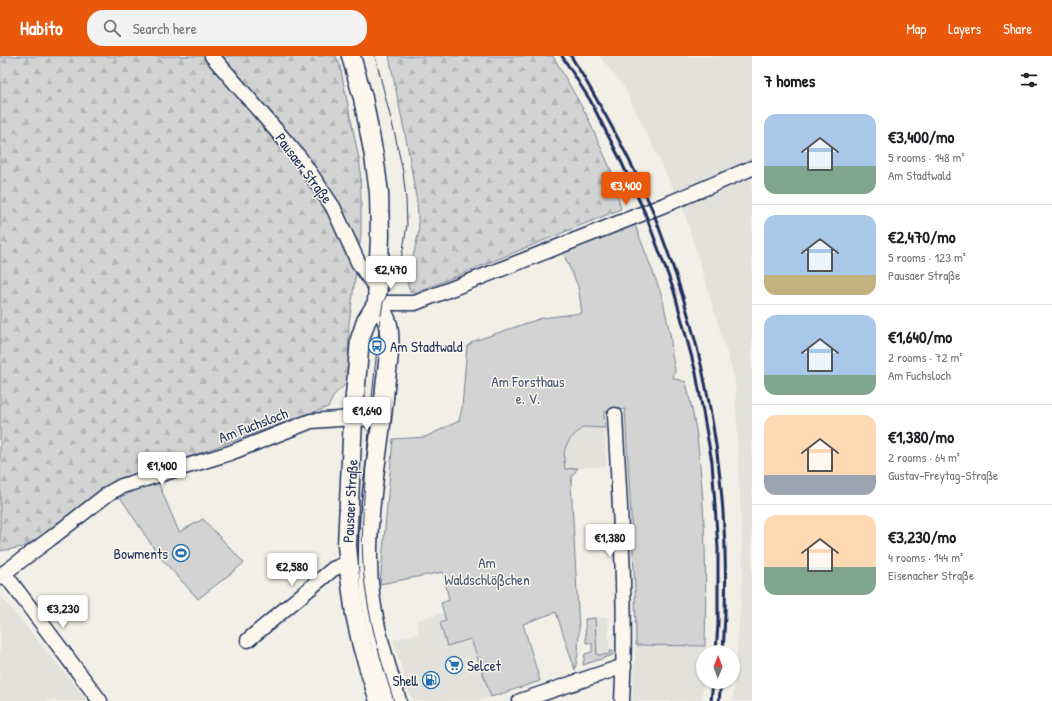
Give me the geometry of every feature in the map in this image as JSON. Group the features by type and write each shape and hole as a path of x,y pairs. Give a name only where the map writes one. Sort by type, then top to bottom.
{"main road":[{"name":"Pausaer Straße","path":"351,56 363,98 371,135 379,193 380,236 378,297 388,323 389,340 368,546 370,593 379,642 397,701"},
{"name":"Pausaer Straße","path":"378,297 366,321 360,339 353,418 348,545 355,614 362,646 379,701"}],"street":[{"name":"Pausaer Straße","path":"212,56 300,158 333,207 358,262 378,297"},
{"path":"378,297 415,303 672,202 752,168"},
{"path":"615,415 623,560 624,666 622,701"},
{"name":"Am Fuchsloch","path":"1,574 50,539 108,493 122,486 230,453 311,421 353,418 382,420"},
{"path":"248,640 333,569 349,564"},
{"path":"1,574 100,701"},
{"path":"520,701 624,666"}],"shaded area":[{"path":"599,56 752,56 752,701 733,701 734,689 740,689 740,645 737,645 743,571 735,380 684,211 624,87"},
{"path":"583,427 605,428 606,466 565,469 563,454 567,442"},
{"path":"0,595 21,620 88,701 0,701"},
{"path":"443,613 446,621 440,624 448,646 471,638 491,697 478,701 412,701 393,640 419,633 416,620"},
{"path":"608,617 610,654 597,655 595,618"},
{"path":"636,645 696,646 696,689 703,689 701,701 632,701"}],"green space":[{"path":"0,56 336,56 340,66 360,164 361,235 349,323 348,382 335,394 328,407 136,476 23,547 0,551"},
{"path":"389,56 553,56 586,114 611,170 621,209 417,292 410,292 407,282 419,231 417,203 408,149"},
{"name":"Am Forsthaus e. V.","path":"635,225 662,296 671,339 675,370 673,378 686,382 697,436 705,541 705,645 636,645 635,589 625,409 604,412 605,428 583,427 566,445 564,455 565,469 578,468 572,476 571,484 579,629 578,654 575,670 556,612 523,624 540,681 491,697 471,639 447,646 440,623 446,621 441,603 449,600 443,572 380,584 393,439 425,437 459,421 462,408 467,346 474,341 542,318 582,313 578,286 563,253"},
{"path":"158,482 179,532 203,519 244,563 198,599 159,556 120,497"},
{"path":"595,618 597,655 610,654 610,651 613,651 613,655 583,665 585,654 592,652 592,643 586,643 585,619"}],"tram line":[{"path":"375,56 403,172 407,225 399,267 383,303 380,320 366,465 362,549 366,593 372,624 394,701"}],"railway":[{"path":"562,56 590,100 645,213 674,291 696,373 712,462 718,548 716,645"},
{"path":"571,56 614,131 652,209 683,298 697,348 708,398 722,499 725,550 723,645"},
{"path":"711,701 712,689"},
{"path":"719,701 720,689"}],"place":[{"name":"Am Stadtwald","path":"377,346"},
{"name":"Bowments","path":"181,553"},
{"name":"Selcet","path":"454,665"},
{"name":"Shell","path":"431,680"}],"park label":[{"name":"Am Waldschlößchen","path":"487,570"}]}
